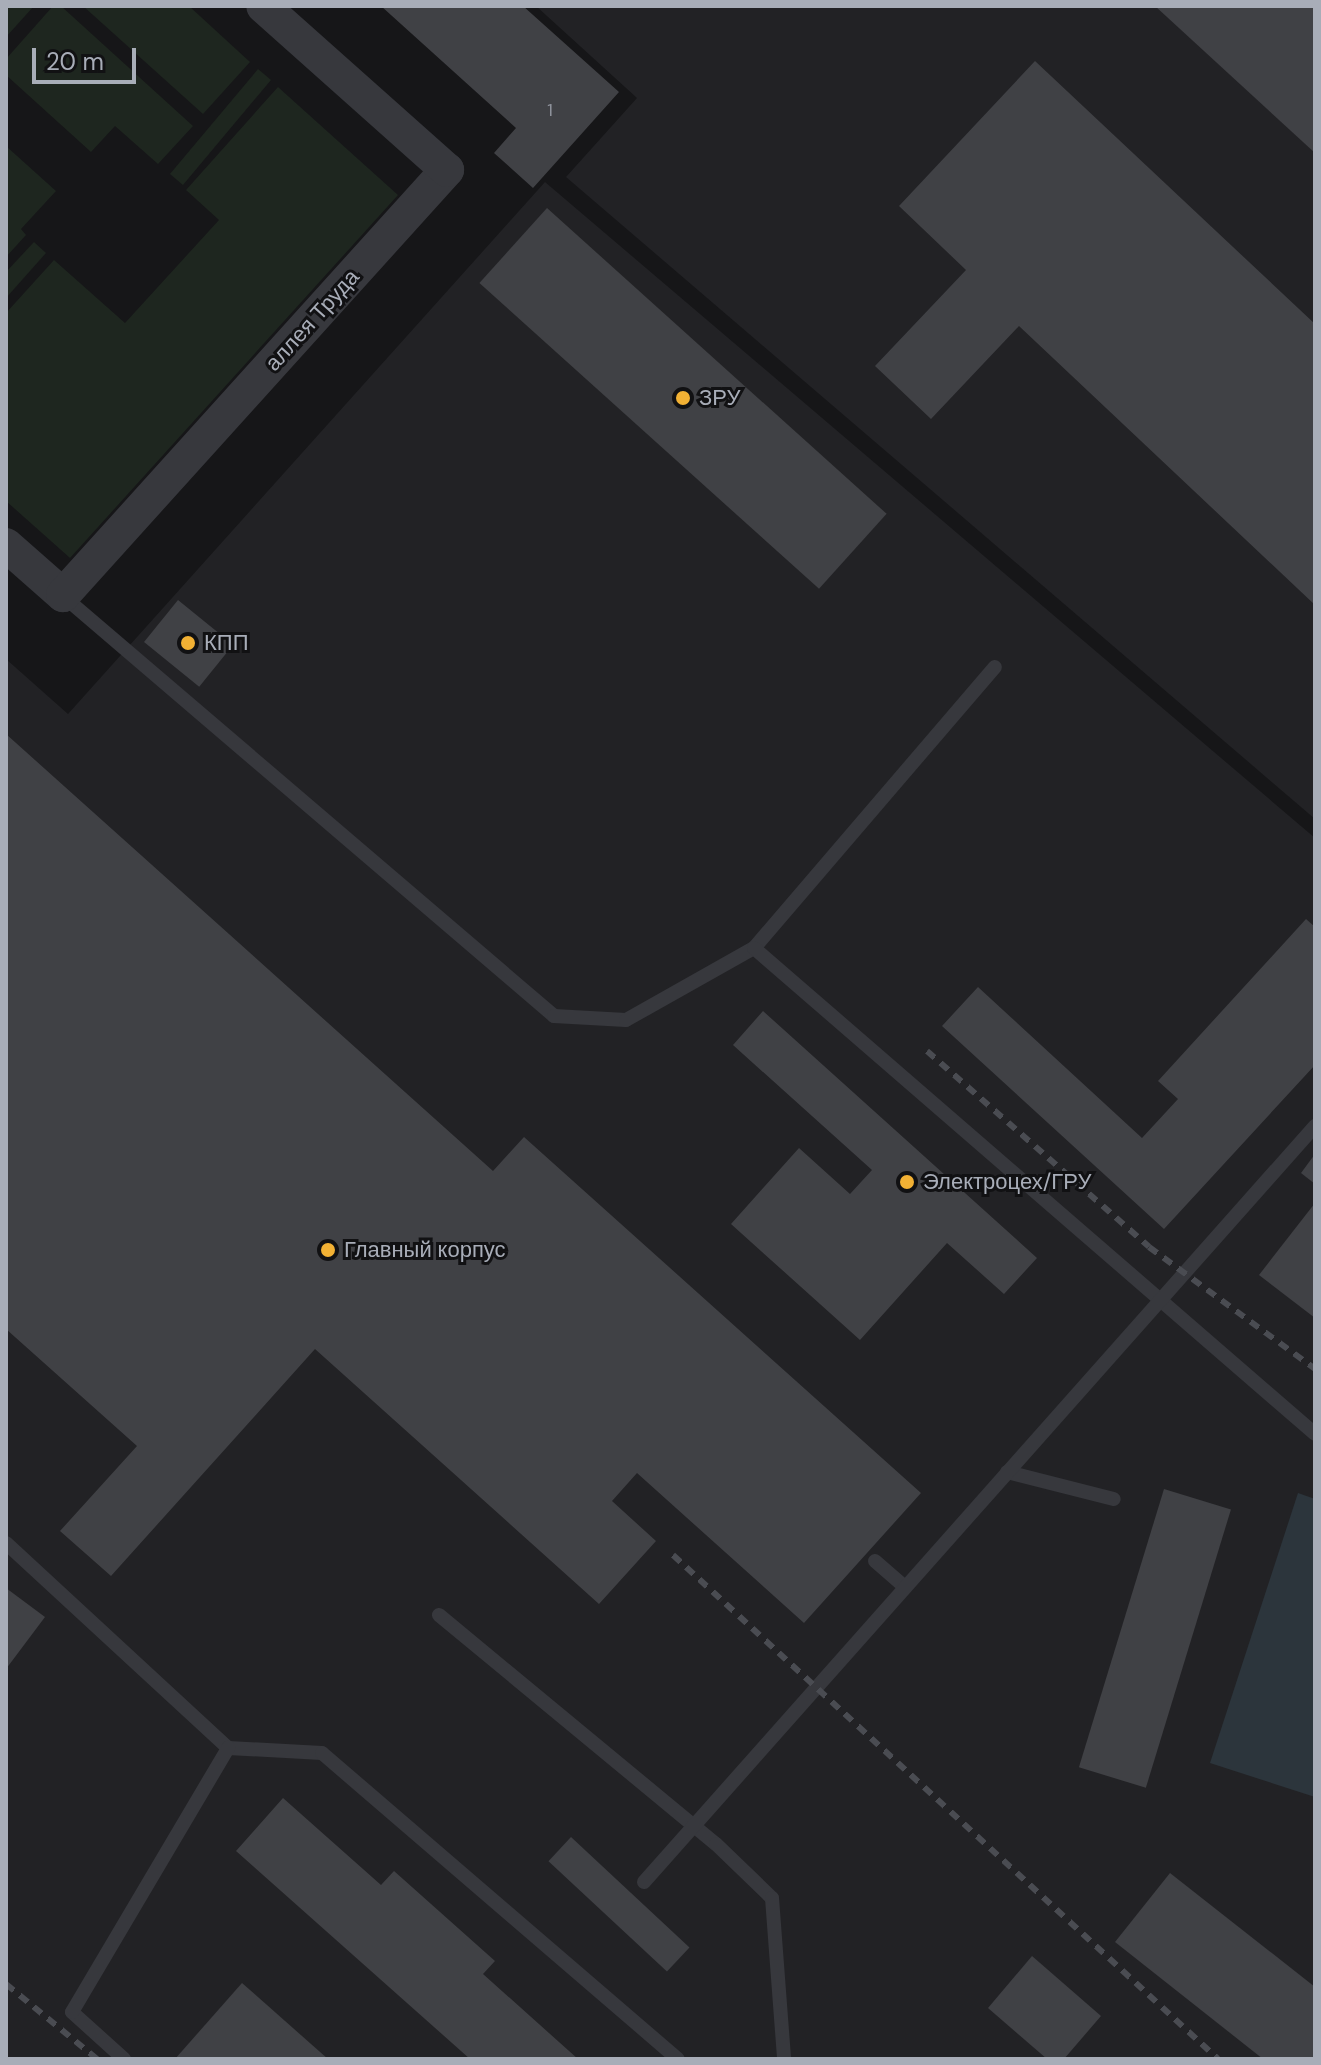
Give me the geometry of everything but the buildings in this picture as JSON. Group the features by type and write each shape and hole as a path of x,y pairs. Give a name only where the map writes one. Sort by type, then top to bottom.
{"street":[{"name":"аллея Труда","path":"63,595 447,170 263,6"},
{"path":"6,545 63,595"}],"lane":[{"path":"63,595 554,1016 626,1020 754,948 995,667"},
{"path":"754,948 1315,1434"},
{"path":"644,1882 1315,1126"},
{"path":"1007,1472 1114,1499"},
{"path":"6,1543 228,1748 322,1753 678,2059"},
{"path":"875,1561 905,1587"},
{"path":"439,1615 696,1827 772,1898 779,1939 784,2059"},
{"path":"124,2059 72,2012 228,1748"}],"shaded area":[{"path":"6,6 34,6 6,37"},
{"path":"53,6 61,6 193,126 158,164 115,126 91,152 6,75 6,59"},
{"path":"83,6 189,6 250,62 203,114"},
{"path":"536,6 1315,6 1315,819 566,177 637,98"},
{"path":"258,69 271,80 183,185 170,174"},
{"path":"278,87 398,195 70,558 6,501 6,313 54,260 125,323 219,220 186,190"},
{"path":"6,146 56,191 21,229 26,235 6,257"},
{"path":"545,182 1315,838 1315,2059 6,2059 6,659 68,714"},
{"path":"34,242 46,253 6,298 6,272"},
{"path":"1298,1493 1315,1499 1315,1797 1210,1763"}],"railway":[{"path":"927,1051 1149,1247 1315,1369"},
{"path":"673,1555 1218,2059"},
{"path":"6,1984 97,2059"}],"place":[{"name":"ЗРУ","path":"683,398"},
{"name":"КПП","path":"188,643"},
{"name":"Электроцех/ГРУ","path":"907,1182"},
{"name":"Главный корпус","path":"328,1250"}]}
